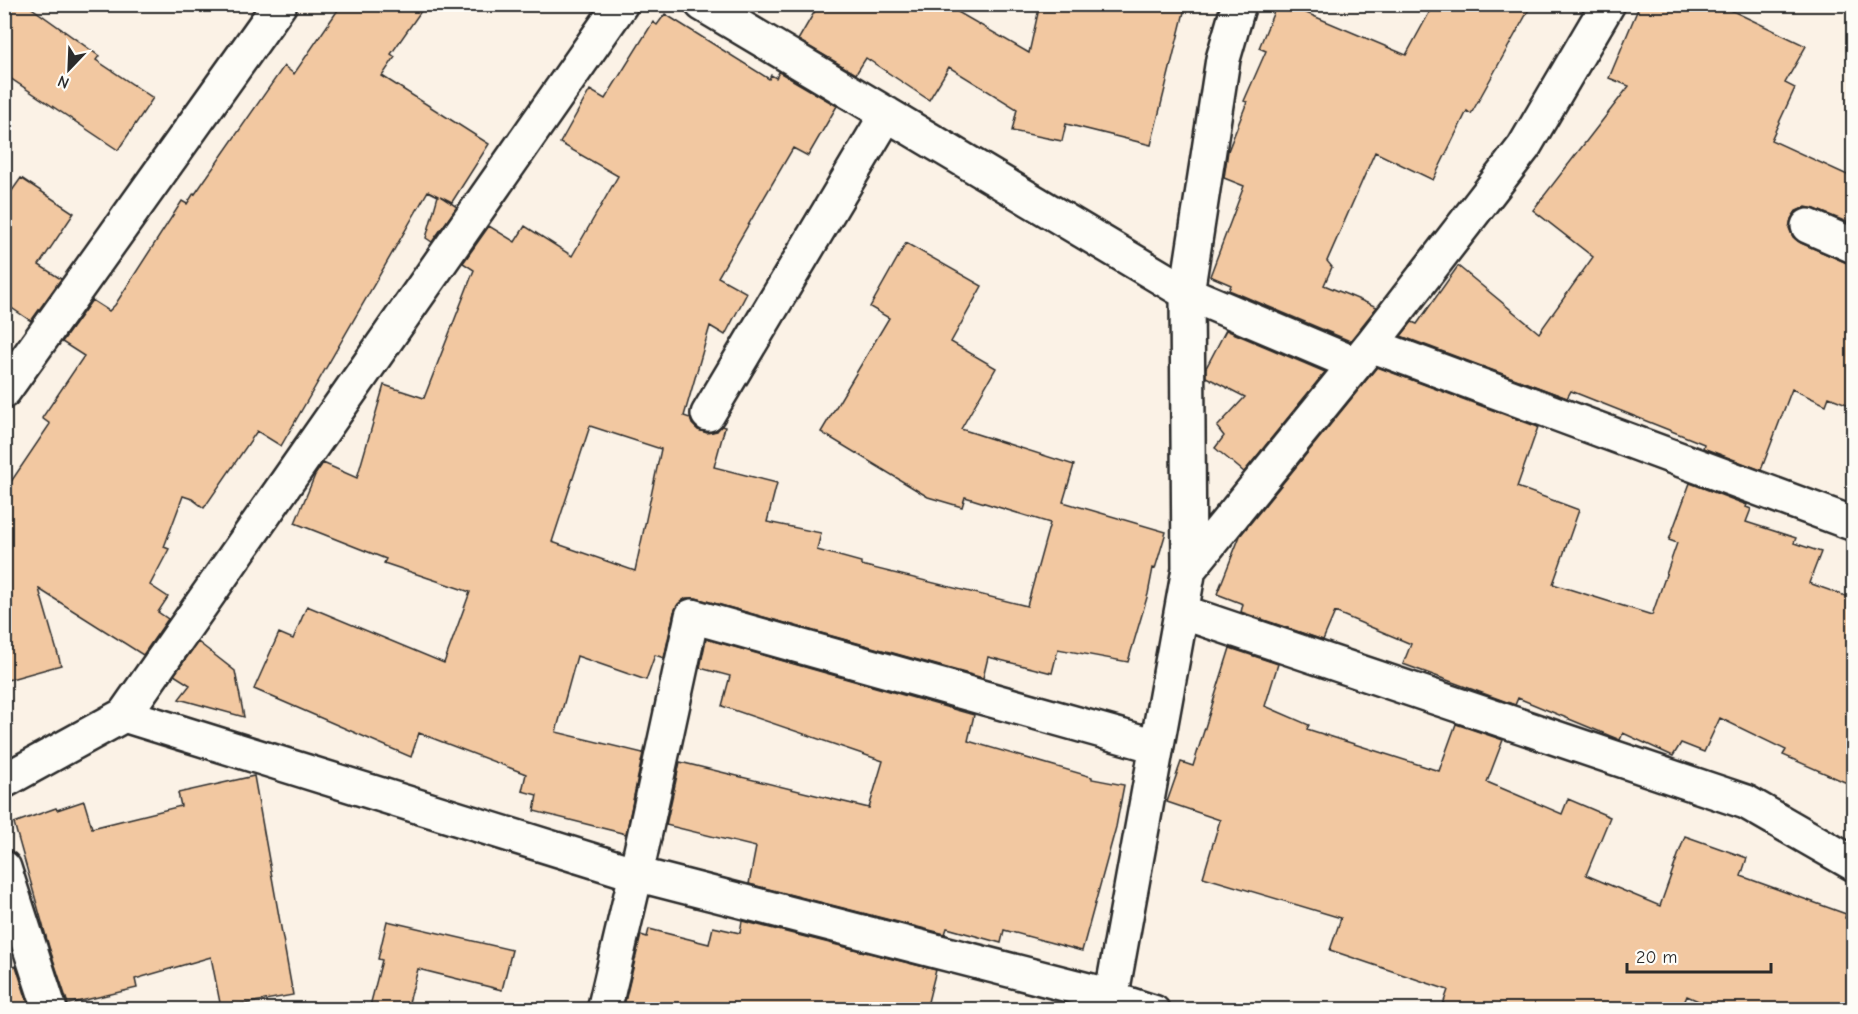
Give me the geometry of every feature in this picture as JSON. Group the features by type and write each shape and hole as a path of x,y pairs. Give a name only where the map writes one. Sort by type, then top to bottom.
{"street":[{"path":"4,392 280,4"},
{"path":"4,781 124,715 621,4"},
{"path":"702,4 1186,294 1854,524"},
{"path":"124,715 636,874 1110,1003 1189,569 1186,294 1223,59 1239,4"},
{"path":"1189,569 1363,355 1524,147 1608,4"},
{"path":"708,414 887,114"},
{"path":"1808,226 1854,246"},
{"path":"1182,612 1746,801 1854,864"},
{"path":"604,1010 692,616 1156,746"},
{"path":"4,868 50,1010"}],"lane":[{"path":"1110,1003 1155,1010"}],"building":[{"path":"4,4 26,4 99,56 96,60 153,98 118,150 4,74"},
{"path":"342,4 426,4 391,54 395,57 382,76 489,144 452,202 440,196 457,207 432,242 426,238 438,196 428,191 281,446 257,431 204,508 192,499 183,496 164,547 169,549 150,585 168,597 158,612 168,619 143,655 39,589 61,665 4,681 4,492 50,424 42,418 84,356 62,342 92,300 109,311 115,305 182,201 187,204 195,194 284,66 294,74"},
{"path":"819,4 944,4 1029,53 1040,4 1186,4 1151,145 1066,124 1062,141 1012,131 1017,109 949,67 929,100 866,58 856,74 798,40"},
{"path":"1277,4 1285,4 1406,55 1434,4 1532,4 1471,114 1467,111 1433,180 1375,152 1327,261 1332,267 1324,285 1377,307 1350,341 1229,290 1231,285 1210,276 1244,186 1224,178 1228,151 1247,102 1244,101 1266,51 1259,48"},
{"path":"1640,4 1718,4 1806,46 1785,83 1795,88 1771,140 1854,178 1854,225 1806,207 1796,211 1789,228 1793,237 1801,243 1854,264 1854,407 1829,397 1826,405 1792,389 1761,470 1703,448 1704,444 1571,391 1567,398 1401,336 1412,322 1417,324 1458,266 1539,333 1593,257 1533,210 1629,86 1609,78"},
{"path":"665,14 769,79 771,75 776,78 779,72 837,106 808,156 793,148 718,277 747,293 725,335 710,326 684,416 690,418 698,430 707,433 717,431 721,426 725,427 714,467 777,483 767,522 821,533 817,550 861,562 861,565 1027,606 1050,523 965,497 962,507 928,497 821,432 889,318 870,307 906,243 982,286 951,342 996,368 961,429 1074,465 1063,502 1166,532 1155,569 1153,568 1148,594 1128,662 1058,649 1052,673 988,657 983,678 696,598 686,598 678,604 674,612 664,658 655,655 646,680 577,656 556,732 643,753 626,834 534,811 537,795 522,791 526,774 419,733 411,757 254,689 279,633 293,639 307,606 444,663 470,592 384,563 386,559 295,523 315,475 323,463 357,478 384,385 424,398 474,270 463,263 489,226 515,242 525,226 572,256 618,176 560,143 590,90 605,99 653,22 657,25","holes":["590,426 661,449 635,571 552,542"]},
{"path":"21,178 74,213 39,265 61,279 31,321 10,307 4,315 4,202"},
{"path":"1226,330 1325,372 1244,472 1215,448 1224,436 1217,427 1245,397 1206,377 1206,368"},
{"path":"1377,367 1538,427 1517,487 1579,510 1553,584 1652,615 1677,543 1669,540 1690,483 1747,505 1746,507 1751,509 1746,522 1796,538 1794,543 1821,552 1809,583 1854,599 1854,786 1783,755 1786,750 1720,718 1704,752 1681,743 1673,756 1623,733 1620,740 1518,698 1515,705 1403,664 1411,644 1335,612 1323,640 1241,612 1243,604 1217,594 1240,536"},
{"path":"706,639 974,715 968,741 1092,777 1092,779 1124,785 1116,827 1082,951 1004,930 1001,943 947,928 945,934 749,884 756,847 666,825 680,762 869,808 883,761 722,706 730,676 700,668"},
{"path":"198,642 235,671 244,717 179,699 190,685 174,675"},
{"path":"1230,648 1278,664 1265,706 1309,725 1307,729 1439,771 1456,724 1503,740 1487,782 1562,814 1568,799 1610,817 1586,875 1660,906 1685,836 1747,858 1741,876 1846,914 1845,918 1854,921 1854,1010 1719,1010 1687,996 1681,1010 1441,1010 1448,990 1330,950 1341,918 1203,877 1220,820 1167,802 1181,762 1193,766"},
{"path":"254,776 293,995 221,1008 211,957 135,979 137,988 68,1004 49,947 14,823 84,801 92,828 181,806 178,793"},
{"path":"387,921 512,950 502,990 418,969 407,1010 369,1010 382,960 378,959"},
{"path":"742,921 936,970 926,1010 623,1010 641,935 647,937 649,929 709,944 713,927 740,933"},
{"path":"16,966 30,1010 4,1010 4,969"}]}
